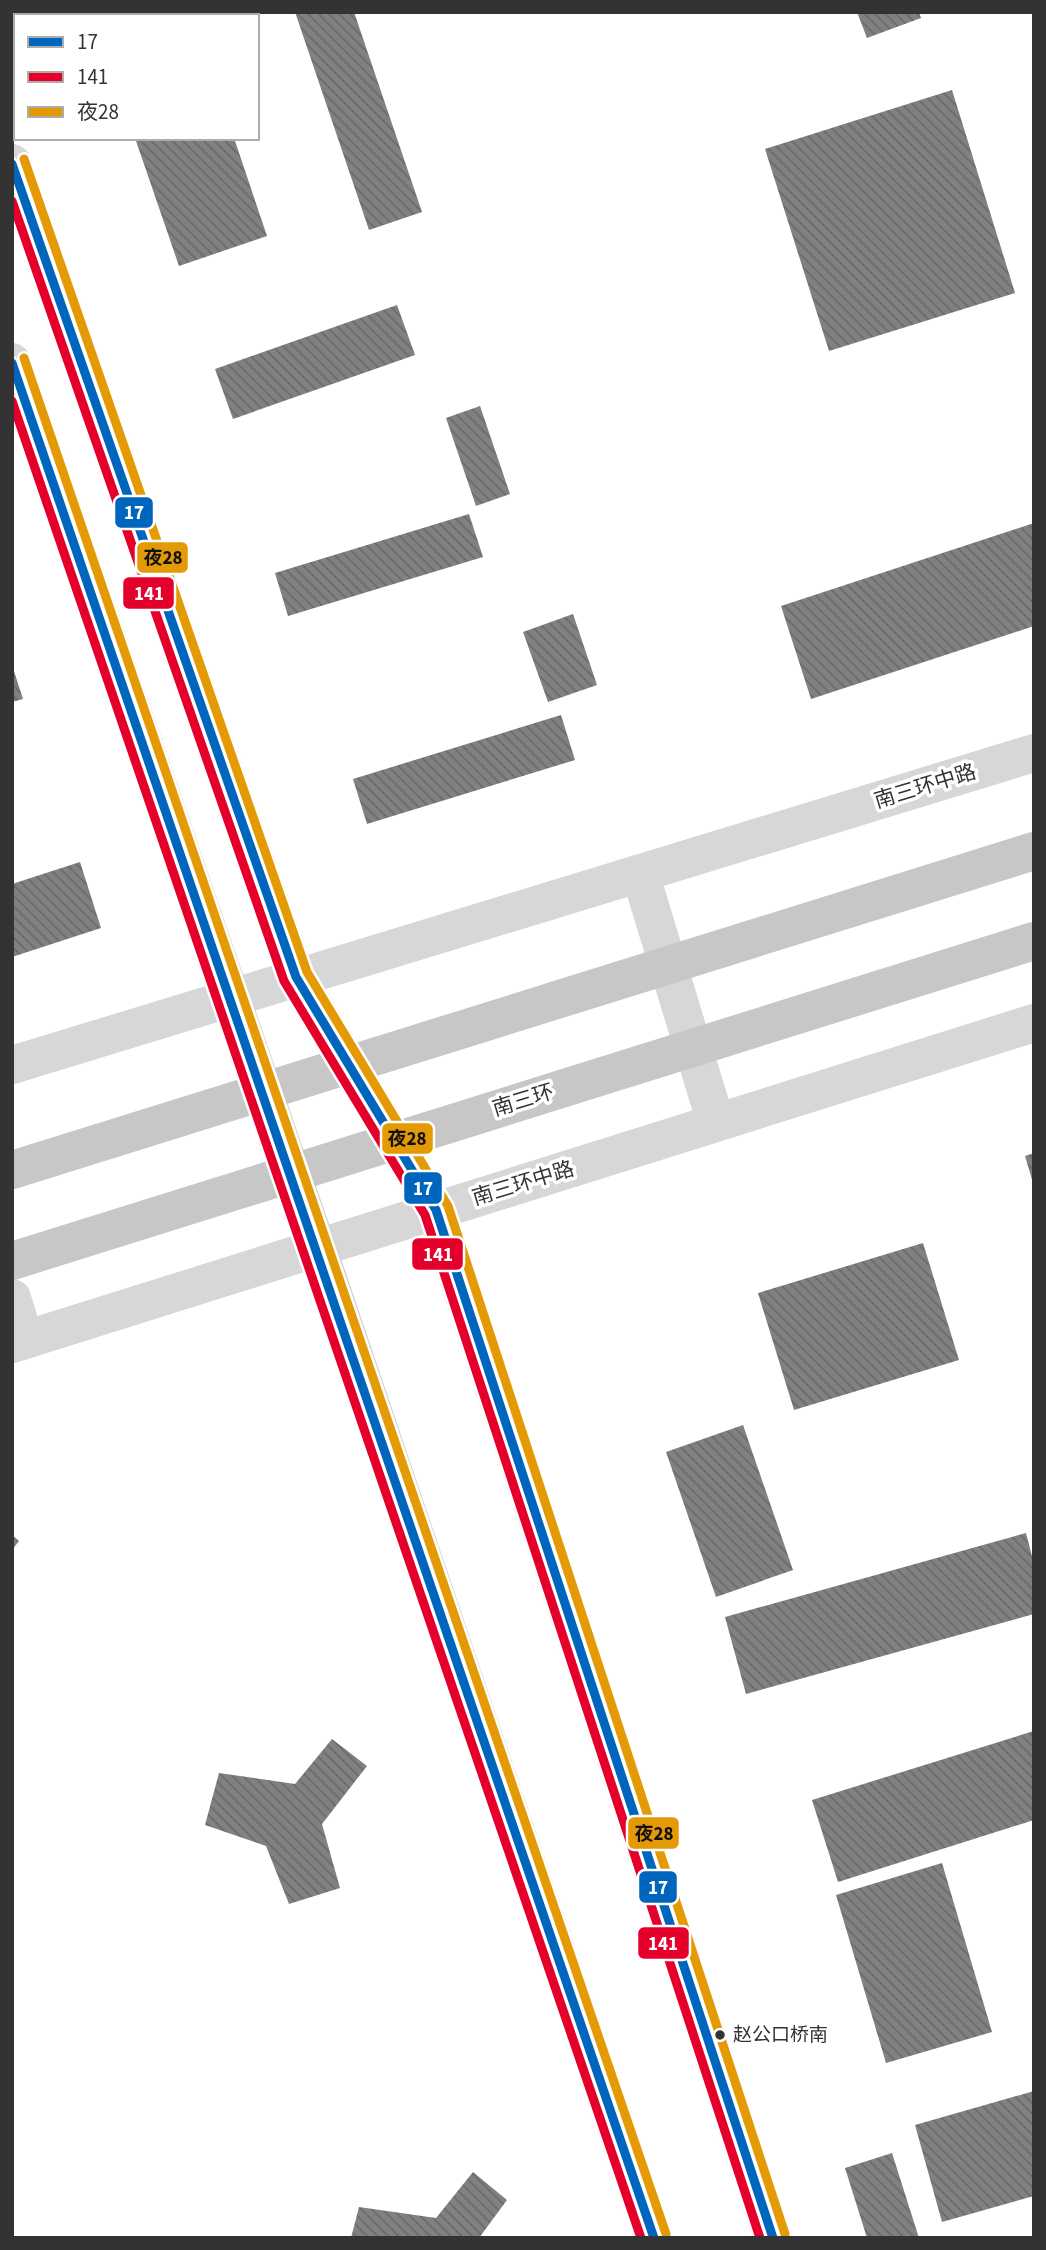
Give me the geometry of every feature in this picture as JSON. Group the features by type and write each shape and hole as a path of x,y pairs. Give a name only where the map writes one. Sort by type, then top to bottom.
{"highway":[{"path":"12,1170 1034,851"},
{"name":"南三环","path":"12,1261 1034,941"}],"main road":[{"path":"436,1210 773,2238"},
{"path":"317,1247 654,2238"}],"street":[{"path":"12,163 296,977 436,1210"},
{"path":"12,362 317,1247"},
{"name":"南三环中路","path":"12,1065 1034,752"},
{"path":"640,873 716,1123"},
{"name":"南三环中路","path":"19,1342 1034,1023"},
{"path":"12,1297 19,1342"}],"building":[{"path":"93,12 192,14 94,14"},
{"path":"295,12 354,12 422,212 369,230"},
{"path":"857,12 919,12 921,18 867,38"},
{"path":"952,90 1015,293 829,351 765,149"},
{"path":"136,140 235,140 267,236 179,266"},
{"path":"397,305 415,355 233,419 215,369"},
{"path":"480,406 510,494 476,506 446,418"},
{"path":"469,514 483,557 288,616 275,573"},
{"path":"1034,523 1034,626 811,699 781,606"},
{"path":"573,614 597,685 548,702 523,632"},
{"path":"12,665 23,699 12,702"},
{"path":"561,715 575,760 367,824 353,779"},
{"path":"80,862 101,928 12,957 12,884"},
{"path":"1034,1153 1034,1183 1033,1183 1025,1156"},
{"path":"923,1243 959,1360 794,1410 758,1293"},
{"path":"743,1425 793,1570 716,1597 666,1452"},
{"path":"1026,1533 1034,1564 1034,1614 746,1694 725,1617"},
{"path":"12,1535 19,1541 12,1550"},
{"path":"1034,1731 1034,1820 838,1882 812,1800"},
{"path":"332,1739 367,1766 322,1824 340,1888 289,1904 266,1846 205,1825 219,1773 295,1784"},
{"path":"942,1863 992,2032 886,2063 836,1895"},
{"path":"1034,2091 1034,2196 942,2222 915,2125"},
{"path":"892,2153 919,2238 867,2238 845,2168"},
{"path":"473,2172 507,2200 479,2238 351,2238 359,2207 436,2218"}],"transit line":[{"name":"夜28","path":"24,159 307,972 448,1206 785,2234"},
{"name":"17","path":"12,164 296,977 436,1210 773,2238"},
{"name":"141","path":"12,201 284,981 425,1215 760,2238"},
{"name":"夜28","path":"24,358 666,2234"},
{"name":"17","path":"12,363 654,2238"},
{"name":"141","path":"12,401 641,2238"}],"place":[{"name":"赵公口桥南","path":"720,2035"}]}
